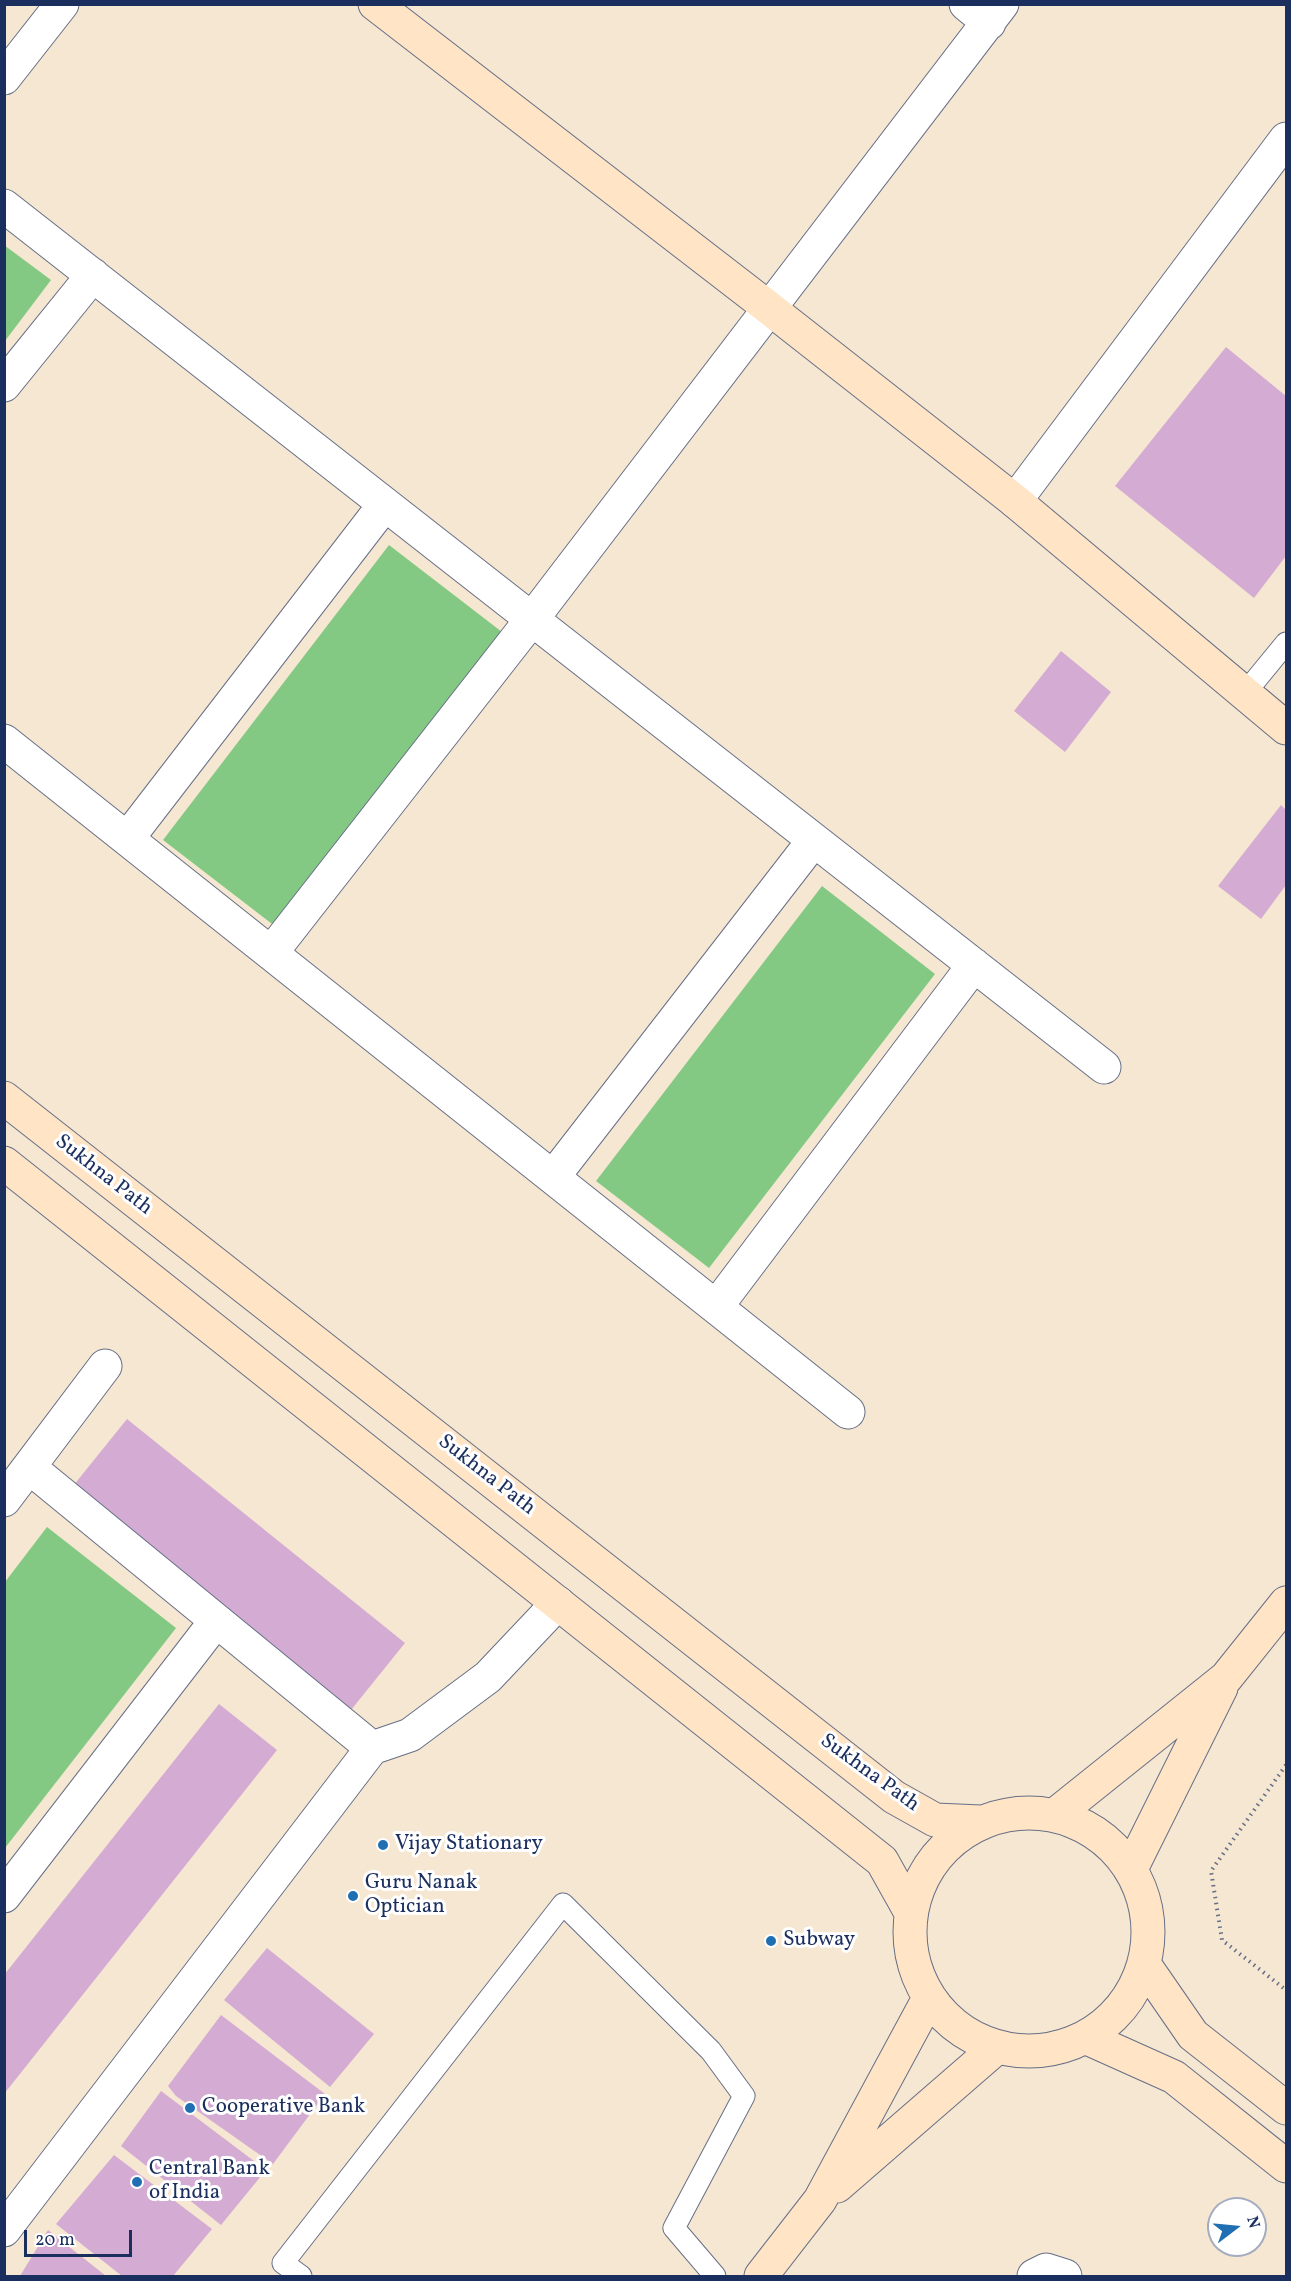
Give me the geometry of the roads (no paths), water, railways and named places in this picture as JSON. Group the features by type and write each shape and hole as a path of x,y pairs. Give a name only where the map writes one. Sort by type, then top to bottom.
{"main road":[{"path":"375,4 1015,501 1287,728"},
{"name":"Sukhna Path","path":"4,1098 894,1797 935,1820 981,1822"},
{"path":"4,1163 882,1861 910,1911"},
{"path":"1056,1815 1226,1678 1287,1603"},
{"path":"1131,1869 1226,1678"},
{"path":"1009,1814 1056,1815 1098,1834 1131,1869 1147,1912 1148,1938 1144,1964 1126,2002 1087,2038 1025,2054 996,2048 959,2030 929,1998 910,1952 910,1911 931,1862 958,1835 981,1822 1009,1814"},
{"path":"1144,1964 1193,2035 1287,2108"},
{"path":"761,2277 820,2200 929,1998"},
{"path":"1087,2038 1174,2077 1287,2166"},
{"path":"820,2200 996,2048"}],"street":[{"path":"4,78 62,4"},
{"path":"271,953 532,619 769,308 986,11"},
{"path":"1015,501 1287,139"},
{"path":"4,206 1104,1067"},
{"path":"4,385 93,275"},
{"path":"127,838 385,504"},
{"path":"4,741 848,1412"},
{"path":"553,1177 814,840"},
{"path":"716,1307 974,965"},
{"path":"4,1500 105,1366"},
{"path":"29,1467 372,1748"},
{"path":"4,2230 372,1748 410,1735 488,1677 558,1603"},
{"path":"4,1896 216,1621"},
{"path":"1034,2277 1046,2270 1065,2277"}],"lane":[{"path":"1245,693 1287,644"},
{"path":"301,2277 283,2263 563,1904 711,2051 744,2096 674,2228 715,2277"}],"place":[{"name":"Vijay Stationary","path":"383,1845"},
{"name":"Guru Nanak Optician","path":"353,1896"},
{"name":"Subway","path":"771,1941"},
{"name":"Cooperative Bank","path":"190,2108"},
{"name":"Central Bank of India","path":"137,2182"}]}
